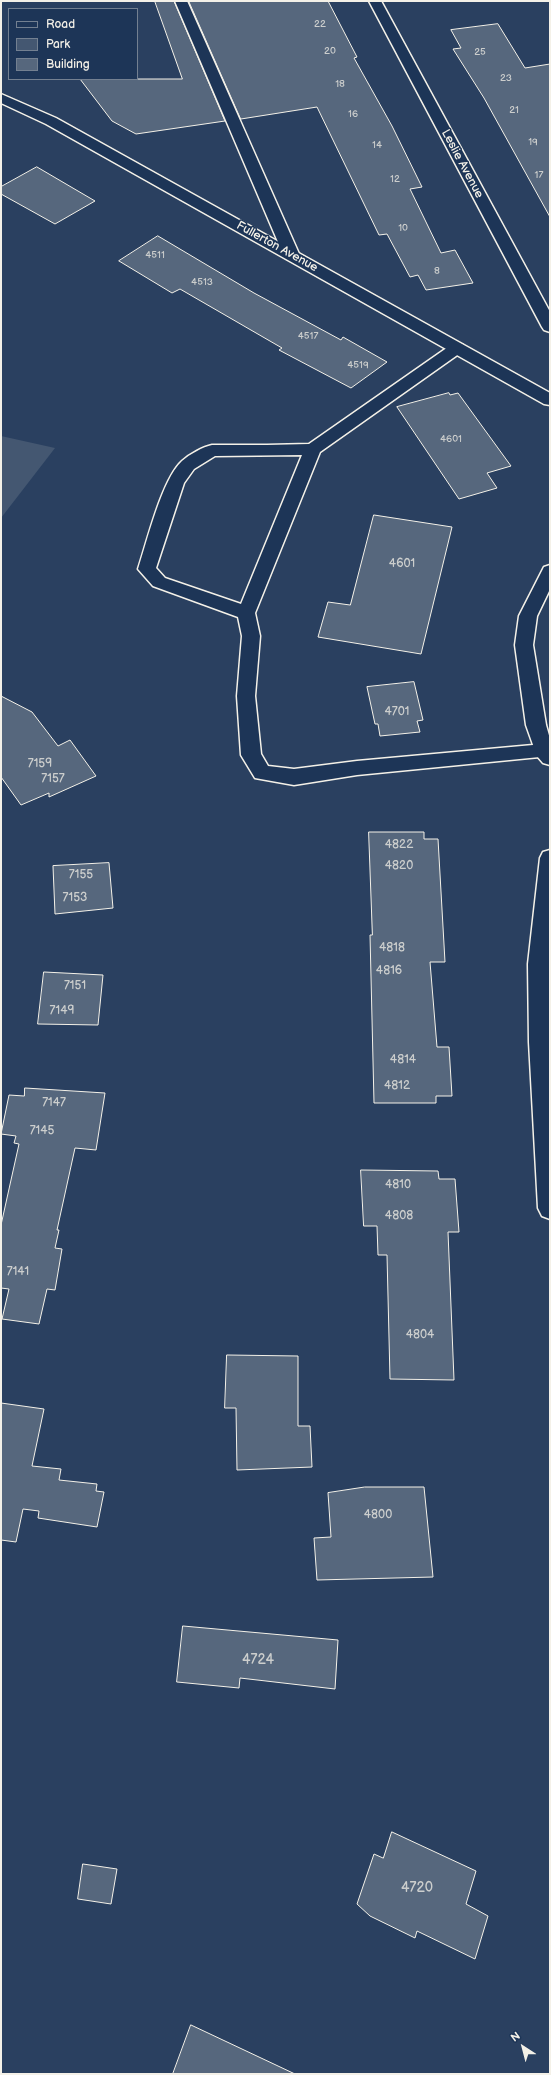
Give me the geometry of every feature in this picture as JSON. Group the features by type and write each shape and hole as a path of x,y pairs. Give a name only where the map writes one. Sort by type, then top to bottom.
{"street":[{"path":"181,1 292,256"},
{"name":"Leslie Avenue","path":"375,1 550,327"},
{"name":"Fullerton Avenue","path":"1,97 52,122 550,400"},
{"path":"246,613 159,582 147,569 176,483 188,465 212,450 267,452 313,449 457,348"},
{"path":"313,449 246,613 251,636 246,696 251,755 262,773 294,777 357,768 547,755 536,725 524,645 528,616 550,571"},
{"path":"550,858 539,964 540,1042 550,1208"}],"green space":[{"path":"1,436 55,448 1,518"}],"building":[{"path":"155,1 174,1 225,121 136,134 112,121 81,80 138,80 182,79"},
{"path":"189,1 328,1 357,57 354,58 392,126 422,187 410,189 441,253 455,250 473,283 426,290 418,275 410,277 387,234 379,235 317,107 241,119"},
{"path":"498,24 525,68 550,64 550,217 484,98 453,49 461,48 451,30"},
{"path":"37,167 95,201 55,224 1,194 1,187"},
{"path":"158,236 254,293 341,340 343,337 387,362 351,388 279,350 282,348 180,289 172,293 119,261"},
{"path":"449,393 450,395 458,393 511,466 487,473 497,488 459,499 397,407"},
{"path":"374,515 452,527 421,654 318,637 328,602 350,605"},
{"path":"414,682 423,720 417,721 420,732 380,736 378,724 375,724 367,687"},
{"path":"1,696 32,712 58,746 70,740 96,776 49,797 49,793 21,805 1,777"},
{"path":"369,832 424,832 424,839 438,839 445,962 430,962 437,1047 449,1047 452,1096 436,1096 436,1103 374,1103"},
{"path":"109,863 113,908 55,914 53,866"},
{"path":"44,972 103,975 98,1025 38,1024"},
{"path":"25,1088 105,1093 96,1150 75,1148 57,1230 59,1230 55,1248 62,1249 55,1290 47,1289 39,1324 2,1319 9,1289 1,1288 1,1225 19,1144 14,1143 16,1136 1,1134 9,1095 24,1096"},
{"path":"361,1170 438,1171 439,1179 455,1179 459,1232 448,1232 454,1380 390,1379 387,1255 378,1255 377,1226 364,1226"},
{"path":"227,1355 298,1356 298,1426 310,1426 312,1467 237,1470 236,1408 225,1408"},
{"path":"1,1403 44,1409 32,1466 61,1469 59,1480 97,1484 96,1491 104,1492 97,1527 38,1518 39,1511 23,1509 16,1542 1,1540"},
{"path":"365,1487 424,1487 433,1577 317,1580 314,1538 331,1537 328,1493"},
{"path":"183,1626 338,1640 335,1689 240,1678 239,1688 177,1682"},
{"path":"392,1832 476,1871 466,1904 488,1916 475,1959 417,1931 415,1938 370,1916 357,1904 374,1854 383,1858"},
{"path":"83,1864 117,1869 111,1904 78,1899"},
{"path":"191,2025 295,2074 173,2074"}]}
